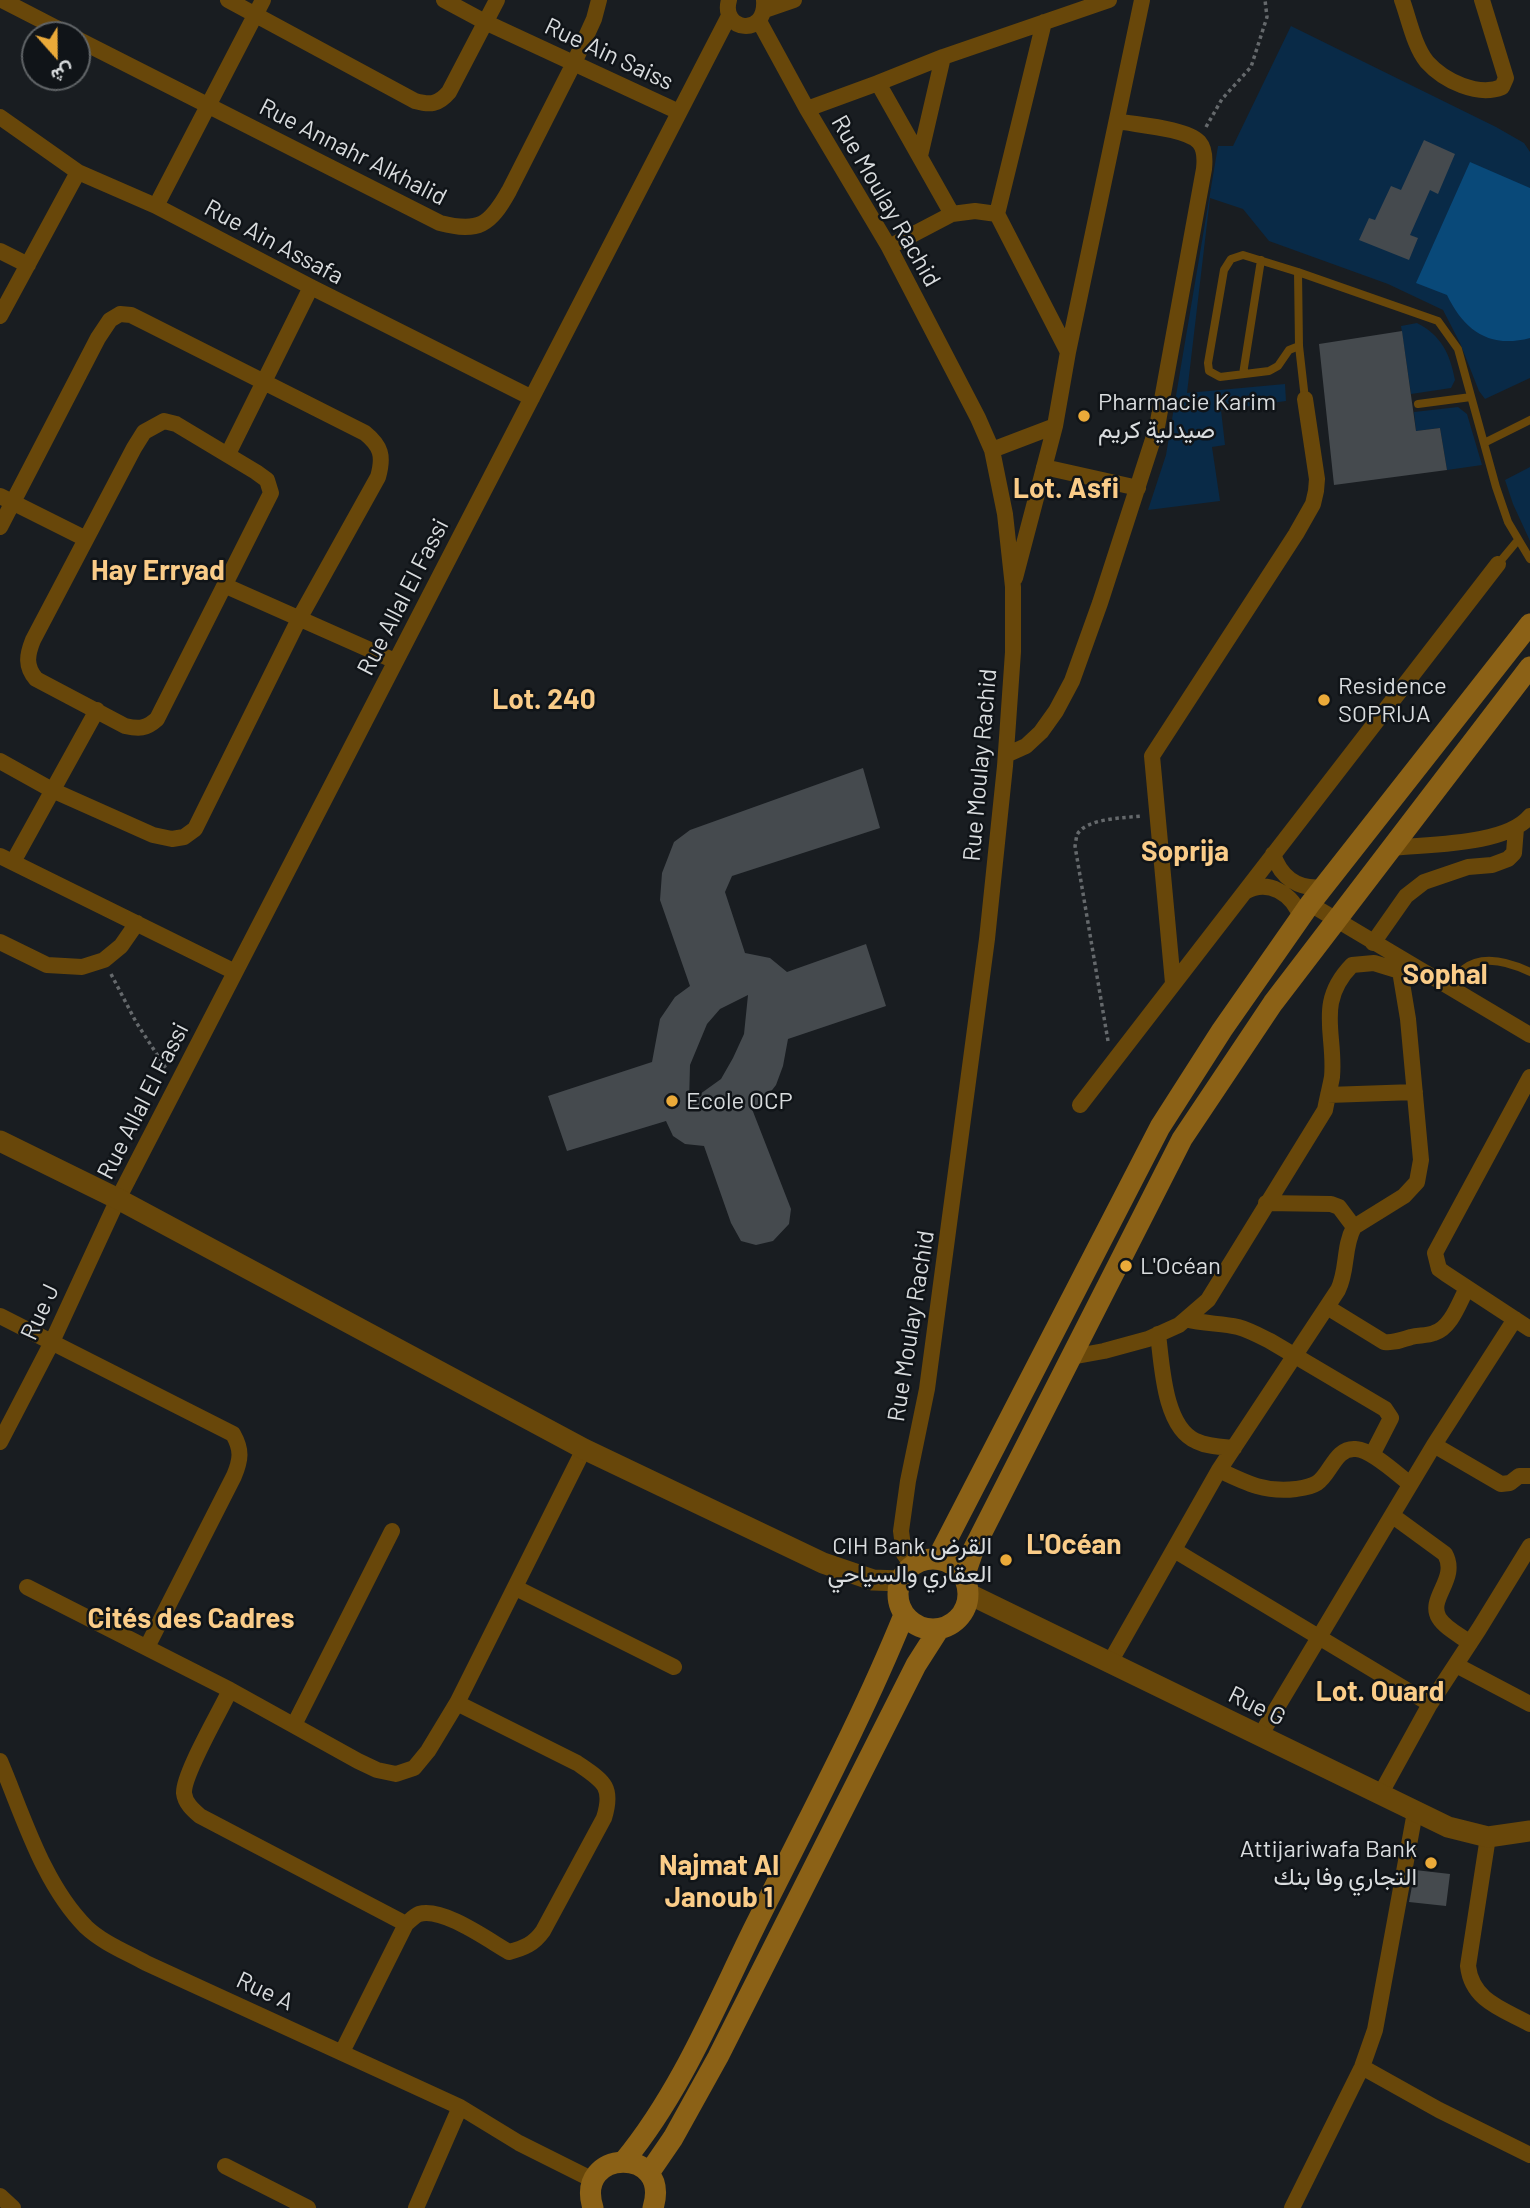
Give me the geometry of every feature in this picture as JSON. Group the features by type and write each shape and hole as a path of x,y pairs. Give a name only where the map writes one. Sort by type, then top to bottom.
{"main road":[{"path":"937,1559 1160,1127 1222,1030 1305,911 1530,624"},
{"path":"966,1586 957,1568 948,1562 928,1559 906,1573 897,1598 904,1615 919,1627 939,1629 950,1625 965,1609 966,1586 974,1548 1182,1139 1273,1003 1334,920 1393,848 1530,667"},
{"path":"624,2161 648,2132 695,2045 871,1693 904,1615"},
{"path":"649,2173 673,2138 718,2057 916,1665 939,1629"},
{"path":"593,2208 590,2198 593,2180 606,2166 624,2161 633,2162 649,2173 656,2190 653,2208"}],"street":[{"path":"2,0 43,21"},
{"path":"228,0 260,7 415,101 430,105 442,100 449,92 497,0"},
{"name":"Rue Ain Saiss","path":"444,0 485,22 680,112"},
{"name":"Rue Annahr Alkhalid","path":"91,46 440,223 458,228 474,227 489,222 497,212 574,63 594,19 599,0"},
{"path":"729,8 739,25 753,25 763,10 794,0"},
{"path":"807,109 943,57 1109,0"},
{"path":"1013,587 1055,426 1142,0"},
{"path":"1402,0 1427,62 1472,91 1492,92 1502,87 1506,78 1482,0"},
{"path":"156,206 260,7"},
{"name":"Rue Allal El Fassi","path":"118,1199 680,112 729,8"},
{"name":"Rue Moulay Rachid","path":"763,10 807,109 889,247 947,355 992,450 1005,514 1013,587 1013,652 1006,755 945,1263 927,1389 908,1481 901,1531 906,1573"},
{"path":"1044,22 997,214 1068,352"},
{"path":"920,156 943,57"},
{"path":"878,83 953,214"},
{"name":"Rue Ain Assafa","path":"0,117 78,172 156,206 532,398"},
{"path":"1006,755 1026,746 1041,732 1072,681 1138,488 1157,426 1204,169 1203,151 1199,142 1186,134 1117,121"},
{"path":"0,316 78,172"},
{"path":"889,247 953,214 975,211 997,214"},
{"path":"0,251 27,265"},
{"path":"228,454 311,287"},
{"path":"0,527 6,499 98,338 110,320 120,314 131,315 365,433 381,452 382,463 378,477 299,619 195,829 184,837 172,839 153,835 52,790 0,761"},
{"path":"1173,983 1152,756 1296,534 1313,503 1317,480 1306,399"},
{"path":"164,421 176,424 228,454 267,480 271,493 157,719 149,726 139,729 125,726 36,679 27,663 33,640 144,432 164,421"},
{"path":"992,450 1055,426"},
{"path":"1044,467 1138,488"},
{"path":"6,499 86,539"},
{"path":"1080,1105 1498,564"},
{"path":"226,586 395,662"},
{"path":"97,710 52,790 7,859 235,972"},
{"path":"1393,848 1497,835 1516,828 1530,816"},
{"path":"1373,943 1406,897 1424,882 1468,867 1492,865 1508,859 1514,853 1516,828"},
{"path":"1273,854 1278,866 1290,880 1300,886 1324,887"},
{"path":"1245,892 1262,886 1281,892 1305,911 1334,920 1373,943 1397,963 1448,987 1530,1035"},
{"path":"0,942 47,965 82,967 104,960 121,946 137,923"},
{"path":"1109,1664 1219,1470 1343,1280 1350,1235 1354,1227 1395,1202 1417,1182 1421,1160 1415,1092 1408,1019 1397,963"},
{"path":"1071,1357 1104,1351 1180,1325 1208,1300 1325,1110 1332,1075 1328,1026 1340,977 1352,965 1397,963"},
{"path":"1530,1076 1435,1253 1439,1269 1530,1329"},
{"path":"1328,1095 1415,1092"},
{"path":"0,1141 118,1199 584,1449 822,1563 873,1580 906,1573"},
{"name":"Rue J","path":"0,1442 51,1344 118,1199"},
{"path":"1266,1203 1331,1204 1339,1207 1354,1227"},
{"path":"1327,1307 1384,1342 1393,1343 1441,1330 1467,1288"},
{"path":"0,1316 233,1434 240,1447 240,1460 233,1476 147,1647"},
{"path":"1186,1319 1206,1325 1244,1329 1270,1340 1389,1412 1389,1425 1373,1455"},
{"path":"1260,1737 1410,1484 1515,1319"},
{"path":"1158,1334 1167,1398 1184,1433 1203,1443 1234,1448"},
{"path":"1434,1445 1501,1484 1510,1483 1518,1476 1530,1476"},
{"path":"1219,1470 1255,1488 1284,1491 1306,1488 1319,1482 1344,1451 1357,1448 1373,1455 1410,1484"},
{"path":"27,1587 230,1690 358,1761 377,1770 396,1774 414,1768 421,1760 457,1703 584,1449"},
{"path":"1393,1516 1445,1553 1450,1562 1450,1572 1436,1611 1440,1620 1470,1643"},
{"path":"294,1725 392,1531"},
{"path":"1381,1793 1430,1704 1530,1546"},
{"path":"1174,1550 1430,1704"},
{"name":"Rue G","path":"966,1586 1109,1664 1381,1793 1448,1828 1488,1837 1530,1831"},
{"path":"516,1588 674,1667"},
{"path":"1456,1665 1530,1704"},
{"path":"230,1690 187,1777 184,1793 190,1808 200,1816 406,1924"},
{"path":"342,2052 406,1924 417,1915 431,1913 444,1916 509,1952 522,1949 536,1941 604,1818 610,1801 607,1789 577,1763 457,1703"},
{"name":"Rue A","path":"0,1761 55,1886 88,1928 107,1942 146,1963 460,2107 519,2143 593,2180"},
{"path":"1292,2208 1362,2067 1375,2030 1415,1812"},
{"path":"1488,1837 1468,1966 1469,1976 1479,1995 1530,2024"},
{"path":"1362,2067 1439,2110 1530,2155"},
{"path":"416,2208 460,2107"},
{"path":"225,2166 308,2208"},
{"path":"0,2196 13,2208"}],"lane":[{"path":"1299,346 1289,350 1278,366 1269,371 1216,376 1209,371 1208,363 1227,264 1237,256 1243,254 1437,321 1458,349 1500,499 1518,540 1530,559"},
{"path":"1243,374 1261,260"},
{"path":"1298,272 1299,346 1306,399"},
{"path":"1418,404 1471,397"},
{"path":"1484,443 1530,420"},
{"path":"1498,564 1518,540"},
{"path":"1448,987 1465,968 1475,964 1505,961 1530,972"}],"path":[{"path":"1199,142 1213,111 1251,67 1267,17 1265,0"},
{"path":"1112,1063 1075,846 1077,834 1085,826 1097,822 1158,814"},
{"path":"104,960 135,1022 178,1082"}],"shaded area":[{"path":"1291,26 1524,143 1530,152 1530,378 1485,399 1443,310 1388,284 1269,241 1243,209 1210,198 1187,393 1285,384 1286,401 1221,410 1225,445 1212,447 1220,501 1148,510 1166,455 1218,146 1233,146"},
{"path":"1470,162 1530,188 1530,338 1502,341 1480,334 1461,318 1447,295 1416,283"},
{"path":"1417,323 1433,334 1444,347 1455,380 1451,388 1411,394 1401,326"},
{"path":"1458,407 1467,414 1482,465 1447,470 1440,428 1416,431 1414,412"},
{"path":"1530,467 1530,541 1505,480"}],"building":[{"path":"1424,140 1455,154 1438,194 1430,190 1410,235 1418,238 1409,260 1359,240 1369,218 1375,220 1391,186 1401,190"},
{"path":"1402,331 1416,431 1440,428 1447,470 1334,485 1319,344"},
{"path":"863,768 880,828 732,876 725,892 745,953 770,958 787,972 866,944 886,1006 788,1039 776,1085 762,1103 752,1109 791,1209 789,1224 773,1241 756,1245 741,1241 731,1223 704,1146 685,1144 673,1136 666,1121 567,1151 548,1096 652,1062 660,1019 675,997 690,986 660,900 662,873 674,842 690,830","holes":["748,995 744,1034 721,1079 689,1102 690,1065 707,1024 720,1009"]},
{"path":"1415,1870 1450,1874 1446,1906 1409,1902"}],"place":[{"name":"Pharmacie Karim صيدلية كريم","path":"1084,416"},
{"name":"Residence SOPRIJA","path":"1324,700"},
{"name":"Ecole OCP","path":"672,1101"},
{"name":"L'Océan","path":"1126,1266"},
{"name":"CIH Bank القرض العقاري والسياحي","path":"1006,1560"},
{"name":"Attijariwafa Bank التجاري وفا بنك","path":"1431,1863"}],"district":[{"name":"Lot. Asfi","path":"1066,489"},
{"name":"Hay Erryad","path":"158,571"},
{"name":"Lot. 240","path":"544,700"},
{"name":"Soprija","path":"1185,852"},
{"name":"Sophal","path":"1445,975"},
{"name":"L'Océan","path":"1074,1545"},
{"name":"Cités des Cadres","path":"191,1619"},
{"name":"Lot. Ouard","path":"1380,1692"},
{"name":"Najmat Al Janoub 1","path":"719,1882"}]}
